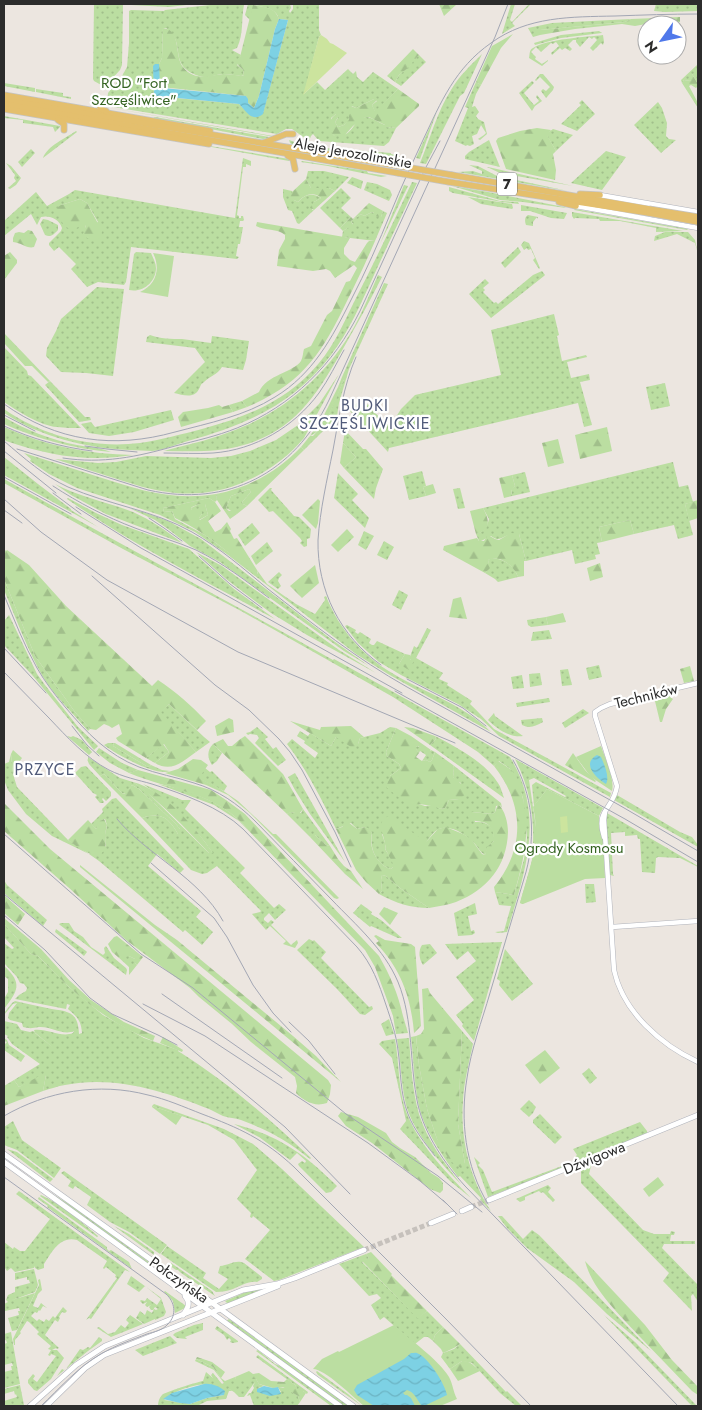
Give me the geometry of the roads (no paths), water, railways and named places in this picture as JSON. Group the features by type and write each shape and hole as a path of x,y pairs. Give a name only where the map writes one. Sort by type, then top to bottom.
{"main road":[{"path":"4,95 190,127 239,137 245,140"},
{"name":"Aleje Jerozolimskie","path":"4,100 13,104"},
{"path":"98,101 101,109 107,113"},
{"name":"Aleje Jerozolimskie","path":"4,104 302,149 561,193 649,211 698,227"},
{"path":"4,109 200,143 236,146"},
{"path":"57,118 64,124 64,130"},
{"name":"Aleje Jerozolimskie","path":"160,129 236,146 545,197 649,211 698,213"},
{"path":"263,143 290,133 293,134 288,139 289,144 302,149"},
{"path":"279,153 293,159 295,169 300,160 314,159"},
{"path":"561,193 600,195"},
{"path":"545,197 576,206"},
{"path":"565,204 570,210"},
{"name":"Dźwigowa","path":"489,1200 698,1115"},
{"name":"Połczyńska","path":"4,1154 353,1406"},
{"name":"Połczyńska","path":"4,1162 340,1406"},
{"path":"462,1211 470,1207"},
{"path":"431,1223 453,1214"},
{"path":"46,1406 85,1368 104,1355 364,1250"},
{"path":"154,1272 154,1268 158,1265"},
{"path":"30,1406 79,1363 111,1344 243,1290 295,1278"},
{"path":"182,1292 189,1303 184,1315"}],"street":[{"path":"576,206 698,227 696,219 698,213 600,195"},
{"name":"Techników","path":"612,927 606,844 601,825 602,818 617,786 594,716 595,713 598,709 610,704 698,682"},
{"path":"698,921 612,927 614,972 626,1000 642,1021 663,1042 698,1062"}],"water":[{"path":"279,19 288,20 263,114 252,117 239,104 154,95 153,66 159,64 160,85 163,88 246,96 248,103 254,108 259,96"},
{"path":"597,755 601,757 606,770 606,784 595,775 590,767 590,762"},
{"path":"411,1353 418,1353 432,1366 447,1395 424,1406 407,1390 403,1393 411,1398 415,1406 374,1406 357,1395 354,1390 357,1385 404,1359"},
{"path":"204,1384 212,1384 220,1388 225,1391 224,1395 190,1404 163,1399 172,1393"},
{"path":"264,1386 278,1387 281,1394 270,1396 257,1392 257,1389"}],"tunnel":[{"path":"471,1207 489,1200"},
{"path":"364,1250 431,1223"}],"tram line":[{"path":"4,1177 166,1294 174,1309 173,1317 164,1328 118,1345 93,1359 41,1406"}],"railway":[{"path":"17,449 148,490 177,494 205,494 231,489 255,479 277,465 297,447 314,426 329,400 495,37 508,4"},
{"path":"4,404 44,427 86,439 108,441 130,440 175,432 226,418 263,404 288,388 300,377 311,366 329,341 367,267 443,99 458,75 478,53 505,34 535,23 550,20 582,17 698,14"},
{"path":"63,458 106,460 147,453 206,438 257,419 293,395 324,366 350,330 425,169 440,141"},
{"path":"164,453 229,451 258,442 272,435 286,426 309,405 323,388 344,350"},
{"path":"356,357 342,403 324,495 318,540 319,559 327,594 343,626 366,653 381,665"},
{"path":"4,415 35,431"},
{"path":"4,426 47,442 92,451"},
{"path":"4,441 42,472 59,483 99,499 162,518 192,532 241,566 336,641 371,665 698,851"},
{"path":"85,446 137,452"},
{"path":"4,451 56,493"},
{"path":"4,477 71,514"},
{"path":"53,486 83,504 114,519 206,555 234,572 269,598"},
{"path":"53,493 81,514"},
{"path":"4,499 41,532 107,580 238,652 455,743"},
{"path":"76,507 141,548 402,693"},
{"path":"4,510 22,523"},
{"path":"149,518 182,541"},
{"path":"199,556 230,584 262,608"},
{"path":"92,576 215,685 249,710 279,739 302,770 351,867"},
{"path":"4,595 23,641 40,673 62,703 90,734 108,750 128,762 203,786 235,803 360,928 377,948 392,970 403,997 407,1012 418,1105 425,1127 443,1159 465,1186 678,1406"},
{"path":"4,648 46,693"},
{"path":"4,672 70,740 101,765 120,775 188,797 234,821 357,947 367,960 381,989 395,1033 403,1099 410,1120 435,1156"},
{"path":"407,679 463,708 486,726"},
{"path":"395,691 625,819 698,862"},
{"path":"72,726 87,745 99,756"},
{"path":"488,1204 480,1189 469,1159 464,1110 469,1067 474,1046 529,858 532,829 529,801 520,773 513,760"},
{"path":"117,819 129,832 201,892 223,921"},
{"path":"4,834 141,954 193,988 346,1114 438,1176 482,1212"},
{"path":"151,863 214,918 227,937 253,985 273,1013 291,1032"},
{"path":"4,894 285,1127 350,1194"},
{"path":"4,915 45,950 90,998 112,1014 177,1045"},
{"path":"162,994 282,1078"},
{"path":"143,1004 205,1036 368,1143 420,1181 447,1204"},
{"path":"289,1022 309,1041 335,1074"},
{"path":"4,1116 38,1100 56,1095 92,1089 111,1089 130,1091 175,1103 251,1135 294,1167 531,1406"},
{"path":"443,1200 457,1214"}],"district":[{"name":"BUDKI SZCZĘŚLIWICKIE","path":"365,414"},
{"name":"PRZYCE","path":"45,769"}],"park label":[{"name":"ROD \"Fort Szczęśliwice\"","path":"134,92"},
{"name":"Ogrody Kosmosu","path":"569,848"}]}
